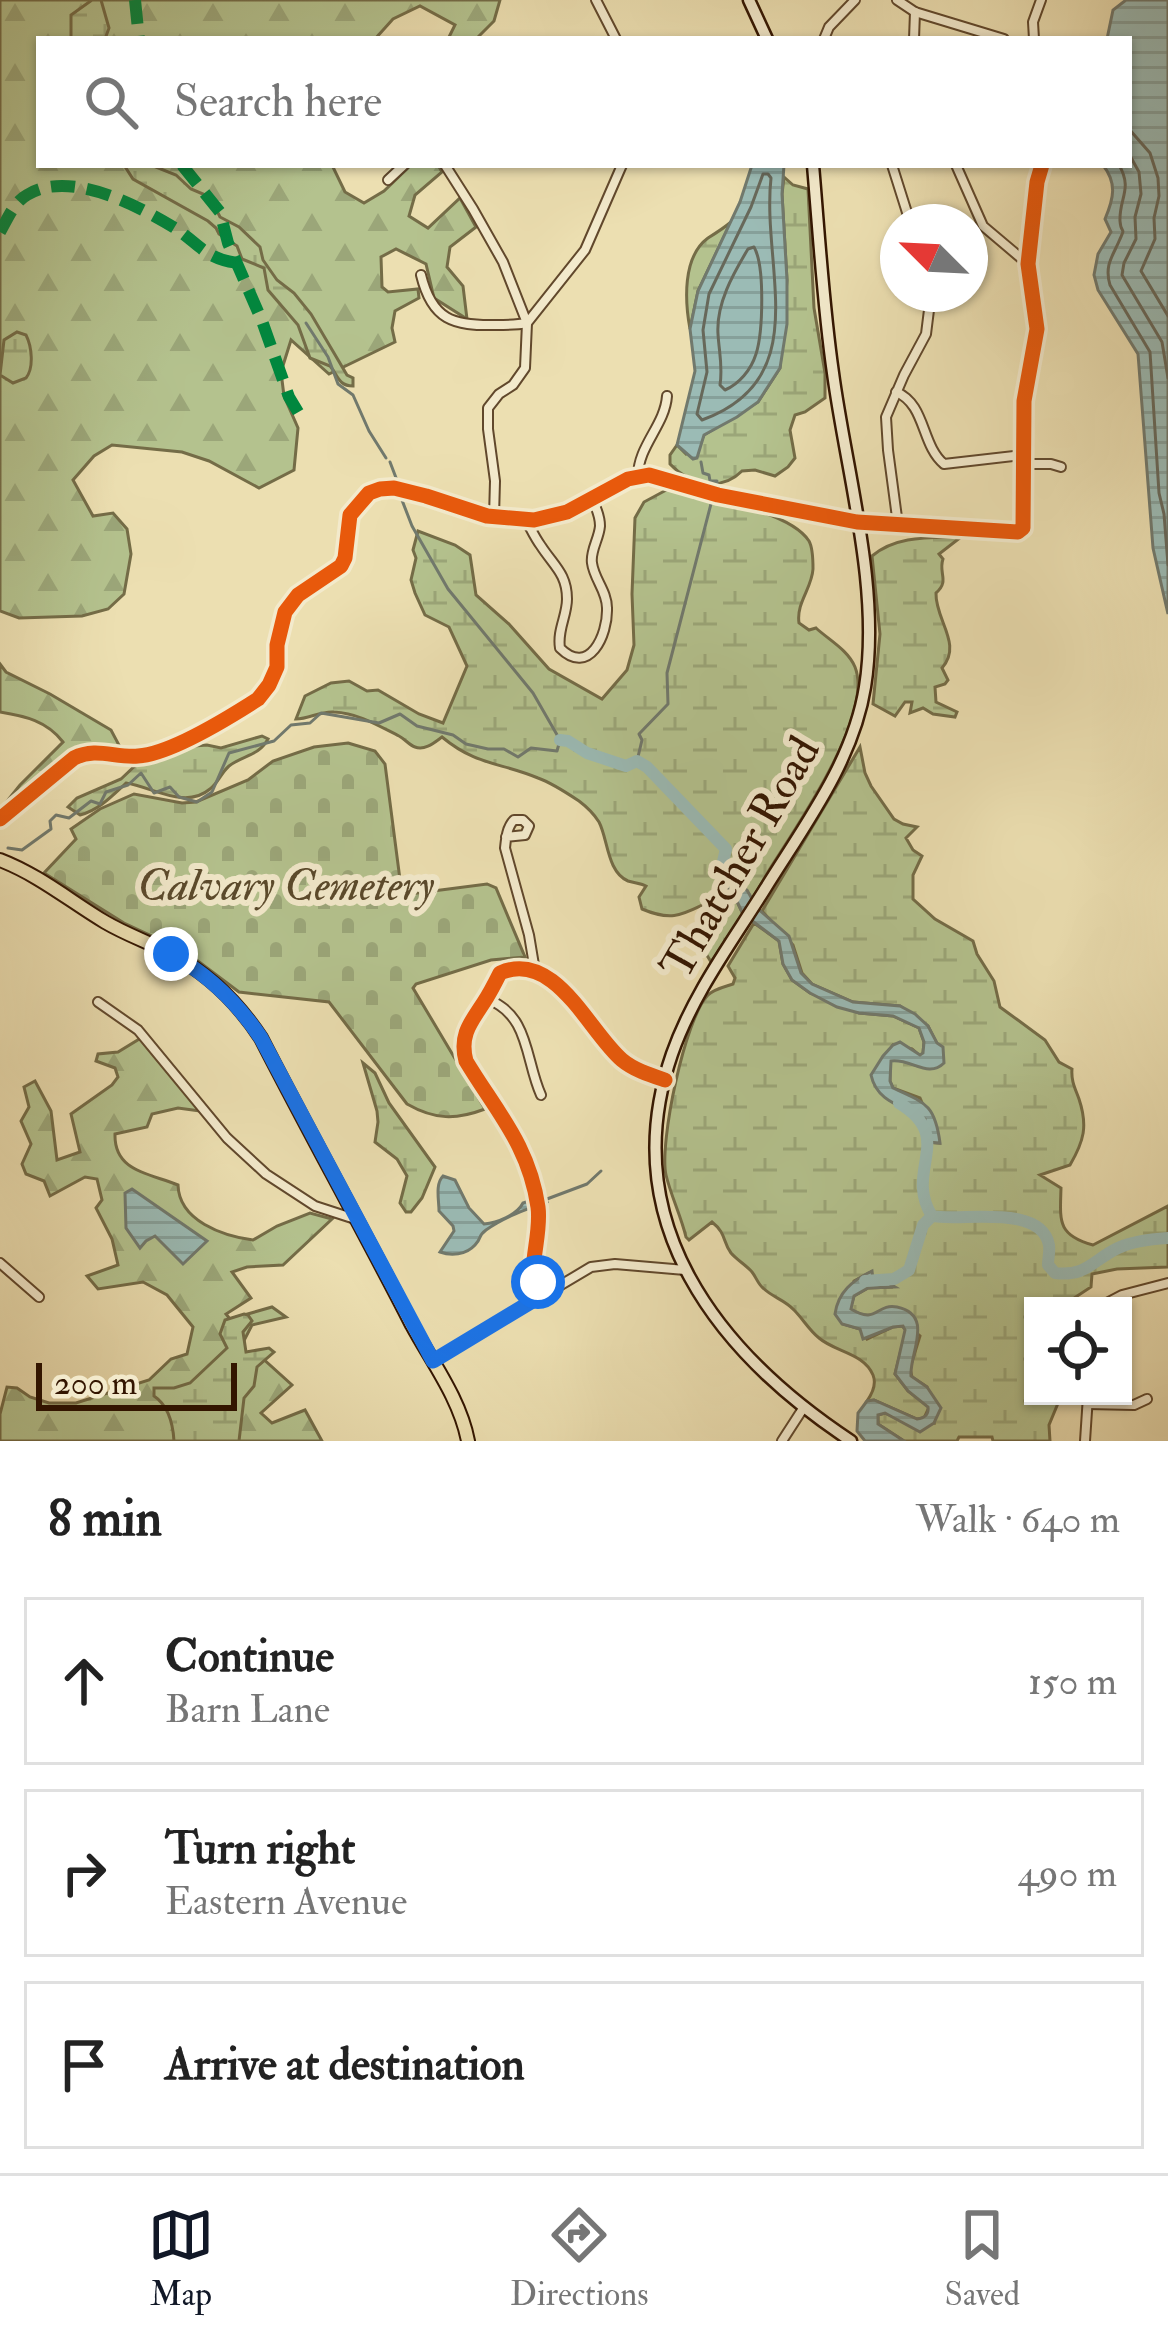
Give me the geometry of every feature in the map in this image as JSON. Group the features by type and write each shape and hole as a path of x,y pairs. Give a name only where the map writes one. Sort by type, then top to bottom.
{"main road":[{"path":"748,0 766,36"},
{"name":"Thatcher Road","path":"813,168 832,369 869,619 864,695 836,772 686,1019 664,1080 657,1136 659,1180 671,1235 696,1291 734,1343 851,1441"},
{"path":"0,860 188,963 227,994 261,1038 457,1407 468,1441"}],"street":[{"path":"596,0 614,36"},
{"path":"826,36 855,0"},
{"path":"897,0 915,11 994,36"},
{"path":"1034,36 1041,0"},
{"path":"914,36 915,11"},
{"path":"388,180 401,168"},
{"path":"447,168 503,262 527,323 525,368 492,402 487,415 494,517"},
{"path":"421,275 432,305 442,316 470,327 527,323 585,250 621,168"},
{"path":"893,168 904,204"},
{"path":"957,168 982,226 1028,264"},
{"path":"0,819 74,758 88,752 140,756 161,751 258,699 274,677 286,611 298,595 341,566 350,515 369,493 394,488 494,517 526,520 567,512 638,476 649,475 718,496 856,522 1018,532 1023,528 1026,383 1037,329 1028,264 1041,168"},
{"path":"898,525 886,417 926,334 929,312"},
{"path":"896,392 905,395 920,417 931,450 944,464 1022,459 1061,467"},
{"path":"638,476 638,464 666,409 667,396"},
{"path":"526,520 566,581 560,648 579,659 588,656 602,638 608,603 592,568 600,524 592,499"},
{"path":"506,837 535,971"},
{"path":"531,1301 537,1203 514,1134 464,1053 463,1039 472,1018 500,973 513,968 535,971 569,998 624,1061 664,1080"},
{"path":"487,999 502,1005 524,1034 541,1095"},
{"path":"98,1002 138,1030 227,1138 266,1174 315,1206 357,1219"},
{"path":"0,1263 38,1297"},
{"path":"433,1361 578,1273 605,1264 685,1270"},
{"path":"535,1278 549,1291"},
{"path":"1118,1297 1168,1283"},
{"path":"1132,1405 1147,1399"},
{"path":"1084,1441 1088,1405"},
{"path":"782,1441 804,1406"}],"green space":[{"path":"0,0 500,0 494,21 479,36 450,36 455,25 420,6 393,19 378,36 36,36 36,168 333,168 345,192 364,203 408,168 440,168 442,172 415,195 409,216 428,228 460,198 476,227 450,247 447,267 463,286 467,319 434,298 426,264 396,249 381,257 382,287 388,292 418,289 419,298 395,311 395,342 329,374 291,340 281,372 284,396 298,428 294,470 259,488 182,452 112,445 94,456 73,480 93,516 113,513 127,529 131,554 124,594 108,609 82,616 19,618 0,611"},
{"path":"92,0 101,0 109,28 106,36 71,36 71,15"},
{"path":"126,168 158,168 210,197 220,217 260,247 277,280 311,314 353,378 353,386 341,382 330,366 310,358 298,325 268,290 264,268 242,259 237,246 208,221 133,179"},
{"path":"784,177 808,189 814,308 825,398 795,415 790,430 795,458 775,476 755,470 715,484 696,481 670,464 677,445 686,454 704,435 758,402 780,368 787,280"},
{"path":"731,222 698,291 690,329 687,293 694,256 708,238"},
{"path":"17,332 26,335 31,363 26,378 13,383 0,375 4,340"},
{"path":"670,488 765,513 799,530 809,541 813,569 799,623 809,630 816,628 848,655 858,688 854,713 830,770 752,899 738,884 718,877 743,914 711,962 705,952 723,916 720,906 713,900 671,916 642,909 639,897 646,886 621,877 597,819 559,788 478,758 442,737 419,748 351,715 329,712 296,719 305,696 331,683 349,681 367,691 378,690 443,723 467,666 449,627 425,615 415,593 411,580 418,531 470,555 476,595 549,669 602,699 627,670 634,645 635,518 644,502"},
{"path":"961,537 939,554 943,581 936,593 950,650 942,668 948,680 935,687 936,702 957,712 955,717 923,708 910,713 912,702 905,702 895,716 873,704 880,634 872,556 903,541"},
{"path":"0,664 6,672 111,730 120,747 89,745 0,810 63,742 35,721 0,712"},
{"path":"262,736 268,739 260,749 229,766 200,795 180,797 126,783 87,813 80,815 68,807 77,798 121,779 137,764 161,759 182,747 221,748"},
{"name":"Calvary Cemetery","path":"348,743 375,751 385,764 402,895 487,884 496,888 525,957 491,960 413,988 485,1109 446,1117 407,1104 329,1002 239,992 186,952 124,923 44,873 76,839 71,829 134,794 196,802 248,780 273,761 314,747"},
{"path":"860,747 871,786 894,819 917,827 906,838 922,856 913,875 913,899 935,919 973,941 994,981 1000,1007 1045,1040 1059,1062 1072,1069 1084,1125 1081,1141 1070,1165 1040,1175 1061,1188 1061,1218 1067,1231 1093,1245 1168,1206 1168,1267 1092,1274 1091,1287 1076,1297 1024,1297 1024,1405 1057,1405 1049,1425 1050,1441 959,1437 957,1441 904,1441 878,1424 878,1415 934,1423 927,1387 912,1377 910,1368 920,1336 888,1308 869,1315 850,1309 854,1296 868,1288 893,1287 873,1280 871,1272 854,1281 843,1324 860,1329 867,1339 893,1327 906,1330 895,1374 929,1407 924,1418 867,1401 874,1382 869,1368 819,1338 790,1307 763,1288 731,1253 712,1222 689,1240 686,1237 666,1175 670,1110 699,1008 708,995 733,984 728,966 754,923 779,941 792,980 810,993 859,1013 893,1016 919,1028 924,1042 920,1056 893,1045 872,1075 886,1097 925,1119 927,1142 939,1143 920,1098 893,1088 890,1081 890,1061 918,1066 937,1044 928,1026 900,1006 853,1002 812,984 802,973 793,945 762,911"},
{"path":"141,1038 200,1111 178,1108 152,1114 147,1127 115,1134 120,1156 127,1163 178,1185 180,1198 194,1217 229,1235 253,1240 310,1213 332,1219 283,1265 232,1272 251,1298 226,1314 230,1319 272,1307 286,1317 252,1325 235,1358 261,1357 292,1385 261,1413 272,1423 305,1410 322,1441 0,1441 7,1387 49,1403 76,1403 149,1380 171,1359 187,1354 193,1327 167,1295 143,1282 98,1289 87,1276 118,1265 112,1239 96,1208 102,1200 97,1179 85,1177 50,1196 44,1181 26,1174 22,1164 31,1144 21,1121 29,1107 24,1087 35,1081 51,1111 57,1160 80,1152 71,1114 118,1077 115,1068 96,1061 98,1054 118,1052"},
{"path":"363,1063 375,1073 389,1103 435,1167 411,1212 400,1203 407,1176 397,1159 375,1142 377,1111"},
{"path":"244,1314 252,1321 243,1332 246,1352 269,1348 274,1352 257,1367 254,1386 244,1398 239,1441 174,1441 169,1416 154,1396 154,1388 190,1383 227,1348 220,1334 225,1320"}],"water":[{"path":"1126,0 1168,0 1168,614 1153,548 1138,354 1098,290 1094,275 1098,254 1111,232 1105,219 1112,184 1105,168 1132,168 1132,36 1108,36 1113,10"},
{"path":"751,168 784,168 787,324 780,368 758,402 704,435 693,459 677,445 695,371 690,329 698,291"},
{"path":"722,865 734,883 747,890 757,908 789,936 801,973 812,984 853,1002 900,1006 928,1026 943,1047 944,1063 925,1069 891,1061 890,1081 893,1088 927,1107 940,1143 927,1142 925,1119 885,1098 871,1075 900,1042 923,1053 919,1028 893,1016 837,1007 792,980 779,941 743,914 718,877"},
{"path":"443,1176 455,1180 469,1208 484,1224 506,1218 523,1203 544,1196 547,1202 493,1225 467,1251 440,1252 454,1231 439,1211 438,1188"},
{"path":"132,1189 207,1241 183,1264 155,1236 140,1248 126,1228 125,1193"},
{"path":"872,1271 873,1280 895,1287 868,1288 854,1296 851,1309 866,1315 897,1307 915,1318 918,1336 911,1376 927,1387 941,1408 934,1423 920,1432 885,1413 878,1415 878,1424 904,1441 865,1441 857,1431 858,1413 867,1401 917,1419 928,1410 895,1374 903,1326 863,1339 860,1329 842,1324 835,1314 847,1288"}],"waterway":[{"path":"306,323 328,357 338,384 353,395 386,458"},
{"path":"390,462 398,483"},
{"path":"701,462 703,473 717,481 716,491"},
{"path":"8,848 22,850 51,829 50,821 56,815 69,818 91,801 100,804 106,792 128,785 141,773 154,793 170,787 179,797 197,802 212,792 229,753 274,741 291,725 310,723 321,713 379,723 400,714 417,726 453,735 466,744 504,749 518,757 531,748 557,751 560,740 533,693 448,589 400,495"},
{"path":"637,761 639,734 668,704 667,673 712,500"},
{"path":"560,740 626,766 637,761 647,767 726,849 721,870 725,881"},
{"path":"899,1103 925,1129 923,1184 932,1216 998,1217 1031,1224 1043,1232 1049,1245 1048,1265 1055,1273 1082,1270 1130,1244 1168,1238"},
{"path":"547,1199 587,1184 601,1171"},
{"path":"865,1281 894,1279 909,1270 923,1225 932,1216"}],"marked path":[{"path":"135,0 139,36"},
{"path":"184,168 220,212 228,243 301,417"},
{"path":"0,232 27,195 44,188 82,188 142,209 211,255 238,263"}],"cycle path":[{"path":"0,819 74,758 90,753 151,754 200,734 258,699 277,667 285,612 298,595 341,566 350,515 369,493 380,489 426,496 487,516 534,520 567,512 628,479 649,475 718,495 857,522 1018,532 1023,528 1024,401 1037,329 1028,264 1041,168"},
{"path":"533,1274 539,1215 534,1185 519,1147 464,1052 468,1029 500,973 520,969 554,983 622,1060 665,1080"}],"route":[{"path":"171,954 227,994 261,1038 433,1361 549,1291 538,1282"}]}
